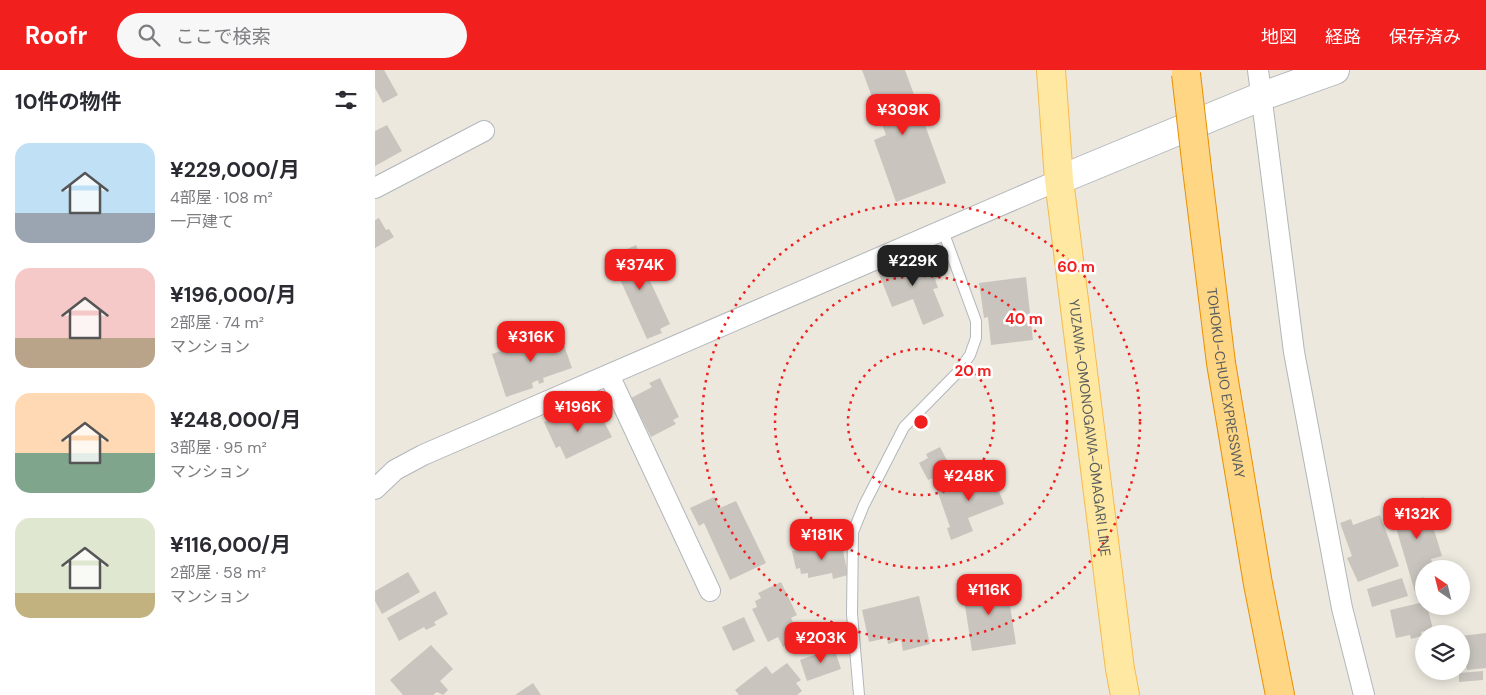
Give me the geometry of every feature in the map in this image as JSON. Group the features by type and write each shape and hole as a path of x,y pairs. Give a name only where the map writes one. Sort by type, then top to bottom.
{"highway":[{"name":"TOHOKU-CHUO EXPRESSWAY","path":"1186,72 1223,372 1257,584 1280,695"}],"main road":[{"name":"YUZAWA-OMONOGAWA-ŌMAGARI LINE","path":"1051,70 1059,180 1120,669 1125,695"}],"street":[{"path":"1258,70 1294,352 1342,608 1364,695"},
{"path":"375,489 395,470 423,455 1059,180 1260,97 1335,70"},
{"path":"375,188 484,131"},
{"path":"609,375 710,591"}],"lane":[{"path":"859,695 852,614 853,532 864,505 904,427 957,373 970,355 976,338 976,321 943,231"}],"building":[{"path":"375,70 384,70 398,95 383,103 375,88"},
{"path":"862,70 905,70 946,183 896,202 874,140 886,135"},
{"path":"387,125 402,151 375,166 375,131"},
{"path":"379,218 386,230 389,229 394,237 375,248 375,220"},
{"path":"636,245 640,256 644,254 650,268 645,270 670,324 660,329 662,333 647,339 610,257"},
{"path":"921,253 928,271 938,267 941,276 935,279 938,288 933,289 944,316 923,325 913,299 892,307 877,269 888,264 891,271 899,268 896,262"},
{"path":"1026,277 1033,340 991,345 988,317 984,318 979,283"},
{"path":"559,331 572,368 543,378 544,382 539,384 538,380 532,383 533,388 506,397 492,354"},
{"path":"660,378 679,417 673,420 676,424 651,437 631,398 652,387 649,383"},
{"path":"598,410 612,437 566,459 560,446 556,448 544,422 561,414 565,423 585,413 586,416"},
{"path":"940,447 955,476 938,485 934,478 928,480 919,463 928,458 926,454"},
{"path":"991,470 1004,504 968,518 973,531 951,540 947,528 950,527 937,490"},
{"path":"714,497 720,508 736,501 766,563 730,580 704,523 699,526 690,508"},
{"path":"1424,497 1442,556 1431,560 1415,560 1415,592 1390,507"},
{"path":"1380,515 1399,566 1358,582 1347,558 1352,556 1340,523 1351,519 1353,525"},
{"path":"841,541 848,575 833,579 832,573 808,578 808,573 801,574 800,568 796,569 792,551"},
{"path":"408,572 420,592 382,614 375,601 375,591"},
{"path":"1402,578 1408,596 1372,607 1367,589"},
{"path":"1006,580 1016,644 972,651 962,587"},
{"path":"781,582 797,615 791,618 798,632 800,631 803,637 783,647 778,637 768,642 752,609 757,607 755,601 761,598 758,593"},
{"path":"435,591 448,614 434,622 436,625 426,630 424,627 399,641 387,618"},
{"path":"919,596 930,644 903,651 901,640 888,644 887,638 869,642 862,610"},
{"path":"1415,604 1415,615 1429,615 1432,625 1415,625 1415,638 1411,639 1410,635 1396,638 1390,610"},
{"path":"744,617 755,641 733,651 722,627"},
{"path":"1486,633 1486,668 1470,670 1470,635"},
{"path":"431,645 453,669 440,681 448,690 443,695 437,692 433,695 403,695 390,680"},
{"path":"834,648 841,669 807,681 800,660"},
{"path":"787,663 801,680 796,683 802,691 797,695 739,695 735,690 766,666 772,674"},
{"path":"1483,671 1483,680 1459,682 1459,680 1470,680 1470,672"},
{"path":"533,683 541,695 515,695"}]}
